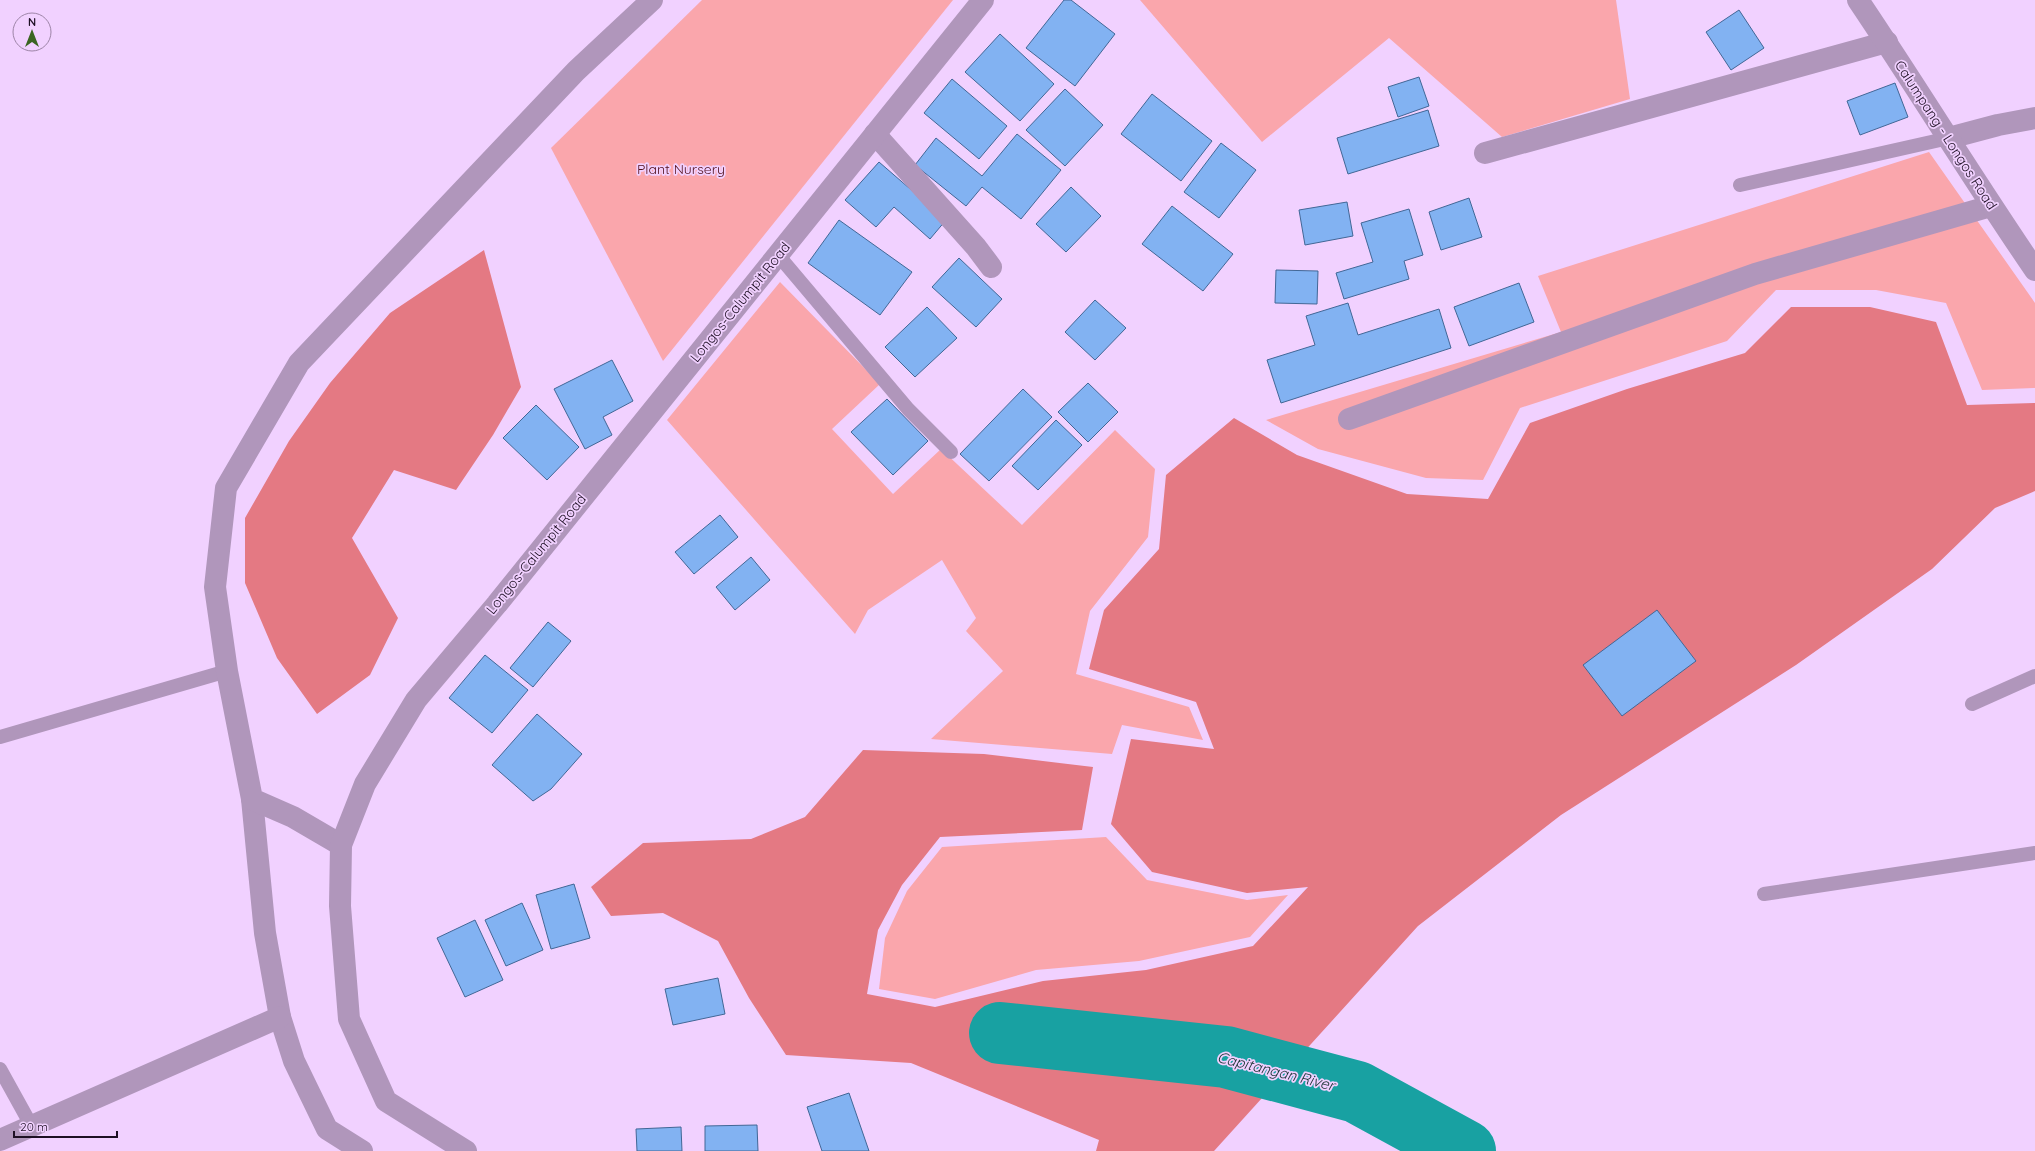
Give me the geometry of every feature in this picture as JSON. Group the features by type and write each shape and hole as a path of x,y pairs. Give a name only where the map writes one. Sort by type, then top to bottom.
{"street":[{"path":"362,1151 328,1129 294,1061 280,1017 265,933 252,799 227,671 215,587 226,488 299,363 576,72 652,0"},
{"name":"Longos-Calumpit Road","path":"466,1151 386,1101 348,1019 340,906 341,845 365,784 416,700 502,598 983,0"},
{"name":"Calumpang - Longos Road","path":"1858,0 1949,138 1991,206 2035,270"},
{"path":"1485,153 1887,42"},
{"path":"1949,138 1998,125 2035,118"},
{"path":"875,134 976,247 991,267"},
{"path":"1349,419 1755,274 1991,206"},
{"path":"252,799 293,818 341,845"},
{"path":"0,1140 31,1124 280,1017"}],"lane":[{"path":"1740,185 1949,138"},
{"path":"778,255 908,409 951,452"},
{"path":"0,737 227,671"},
{"path":"1972,704 2035,676"},
{"path":"1764,894 2035,853"},
{"path":"0,1069 31,1124"}],"green space":[{"name":"Plant Nursery","path":"702,0 953,0 663,361 551,148"},
{"path":"1140,0 1616,0 1630,99 1502,137 1389,38 1262,142"},
{"path":"1929,152 2035,303 2035,388 1982,390 1946,303 1876,290 1776,290 1727,341 1520,408 1483,480 1426,478 1318,449 1266,420 1561,332 1538,276"},
{"path":"780,282 880,384 832,429 893,494 941,449 1022,525 1115,430 1155,469 1148,537 1090,611 1076,674 1189,707 1203,740 1122,725 1112,754 931,739 1003,671 966,631 976,618 942,560 868,610 855,634 667,420"},
{"path":"1106,837 1147,880 1247,900 1288,895 1250,937 1139,961 1036,970 935,999 879,989 885,938 907,891 942,847"}],"shaded area":[{"path":"484,250 521,387 493,435 456,490 394,470 352,538 398,618 370,675 317,714 277,658 245,583 245,518 289,441 330,383 390,313"},
{"path":"1791,307 1870,307 1936,322 1967,405 2035,403 2035,491 1995,508 1932,569 1796,665 1561,815 1418,926 1214,1151 1096,1151 1099,1140 911,1063 786,1055 749,998 718,941 663,913 611,916 591,887 643,843 751,839 805,817 863,750 984,754 1093,767 1082,830 940,837 902,885 878,930 867,994 935,1007 1043,981 1146,970 1253,946 1308,887 1247,893 1152,872 1111,824 1131,739 1214,749 1196,702 1089,669 1104,610 1159,549 1166,475 1234,418 1297,455 1407,494 1488,499 1530,423 1627,389 1745,353"}],"building":[{"path":"1064,0 1071,0 1115,34 1075,86 1026,48"},
{"path":"1739,10 1764,48 1731,70 1706,32"},
{"path":"1000,34 1054,84 1020,121 965,72"},
{"path":"1419,77 1429,106 1398,117 1388,87"},
{"path":"952,79 1007,126 979,159 924,113"},
{"path":"1895,83 1908,117 1860,135 1847,101"},
{"path":"1065,89 1103,125 1065,166 1026,130"},
{"path":"1152,94 1212,141 1181,181 1121,134"},
{"path":"1428,110 1439,146 1348,174 1337,138"},
{"path":"1017,134 1061,170 1021,219 982,187 966,206 915,165 936,138 982,176"},
{"path":"1221,143 1256,170 1219,218 1184,192"},
{"path":"879,162 946,220 930,239 894,207 876,227 845,200"},
{"path":"1071,187 1101,216 1066,252 1036,224"},
{"path":"1469,198 1482,237 1441,250 1429,212"},
{"path":"1347,202 1353,236 1305,245 1299,210"},
{"path":"1172,206 1233,254 1203,291 1142,244"},
{"path":"1409,209 1423,255 1404,261 1409,279 1344,299 1336,273 1373,262 1361,223"},
{"path":"839,220 912,272 880,315 808,263"},
{"path":"959,258 1002,299 976,327 932,287"},
{"path":"1276,270 1318,271 1317,304 1275,303"},
{"path":"1519,283 1534,322 1469,346 1454,307"},
{"path":"1095,300 1126,328 1095,360 1065,332"},
{"path":"1348,303 1358,335 1439,309 1451,348 1281,403 1267,360 1315,345 1306,316"},
{"path":"927,307 957,338 915,377 885,347"},
{"path":"612,360 633,401 603,417 612,435 585,449 554,389"},
{"path":"1088,383 1118,412 1088,442 1058,412"},
{"path":"1023,389 1052,417 989,481 960,454"},
{"path":"887,399 928,441 893,475 851,432"},
{"path":"536,405 579,447 547,480 503,438"},
{"path":"1056,420 1082,445 1038,490 1012,466"},
{"path":"720,515 738,537 694,574 675,552"},
{"path":"751,557 770,580 735,610 716,587"},
{"path":"1657,610 1696,661 1622,716 1583,665"},
{"path":"548,622 571,641 533,687 510,668"},
{"path":"485,655 528,690 492,733 449,698"},
{"path":"537,714 582,754 551,789 533,801 492,765"},
{"path":"574,884 590,938 551,949 536,895"},
{"path":"522,903 543,950 506,966 485,920"},
{"path":"475,920 503,980 465,997 437,938"},
{"path":"718,978 725,1014 673,1025 665,989"},
{"path":"849,1093 869,1151 822,1151 807,1107"},
{"path":"757,1125 758,1151 705,1151 705,1126"},
{"path":"681,1127 682,1151 637,1151 636,1129"}],"waterway":[{"name":"Capitangan River","path":"1000,1033 1226,1057 1357,1092 1465,1151"}]}
